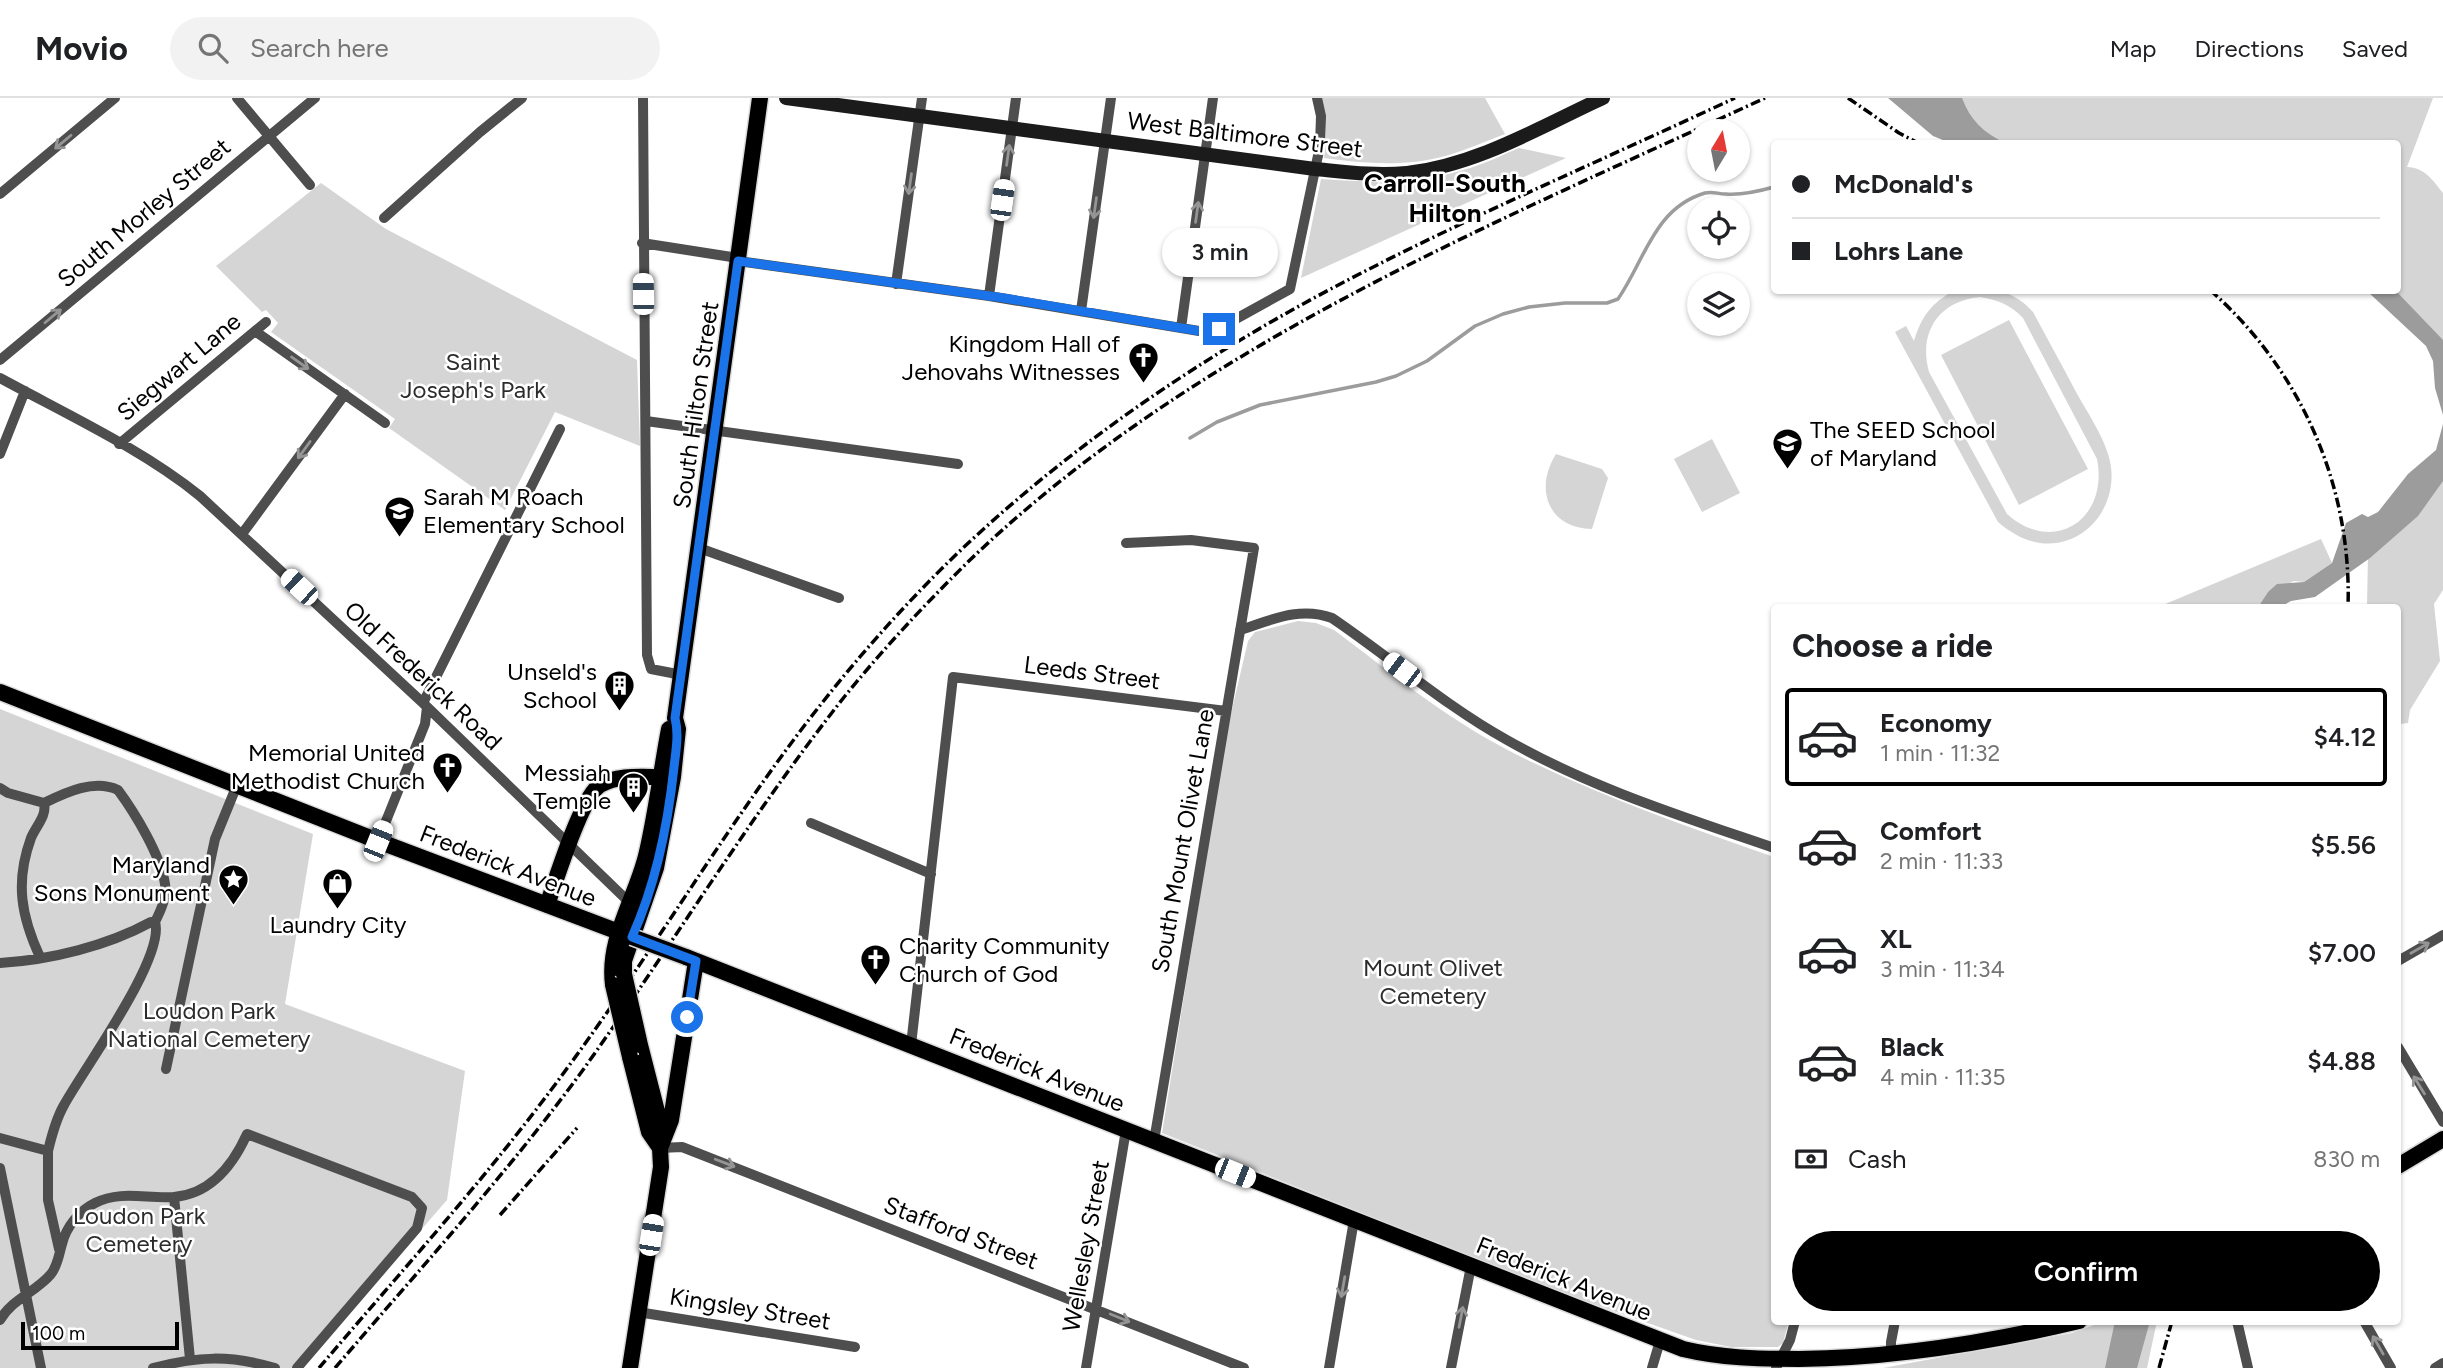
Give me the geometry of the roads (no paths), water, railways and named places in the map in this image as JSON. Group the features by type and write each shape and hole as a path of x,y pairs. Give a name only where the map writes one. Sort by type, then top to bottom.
{"main road":[{"name":"South Hilton Street","path":"660,1148 649,1132 635,1051 612,954 625,934 656,868 669,727 675,718 682,675 760,98"},
{"name":"West Baltimore Street","path":"786,98 1315,169 1383,174 1430,170 1452,164 1503,145 1603,98"},
{"name":"Frederick Avenue","path":"0,692 378,841 911,1045 1660,1341 1703,1354 1779,1363 1891,1355 1958,1346 2060,1325"},
{"path":"547,905 583,808 598,786 625,777 666,777"},
{"name":"South Hilton Street","path":"625,934 666,777"},
{"path":"630,1368 661,1167 660,1148 671,1120 691,959"},
{"path":"2401,1164 2443,1139"}],"street":[{"path":"0,194 115,98"},
{"path":"237,98 310,185"},
{"name":"South Morley Street","path":"0,360 315,98"},
{"path":"384,218 522,98"},
{"path":"643,98 642,243 648,664 650,669 682,675"},
{"path":"896,284 922,98"},
{"path":"989,296 1016,98"},
{"path":"1082,311 1111,98"},
{"path":"1181,328 1213,98"},
{"path":"642,243 1205,332 1219,329 1290,289 1322,132 1317,98"},
{"name":"Siegwart Lane","path":"119,444 266,322"},
{"path":"255,331 386,423"},
{"name":"Old Frederick Road","path":"0,378 119,444 186,485 425,705 631,904"},
{"path":"0,454 25,391"},
{"path":"242,534 345,394"},
{"path":"646,421 958,464"},
{"path":"378,841 425,724 425,705 560,429"},
{"name":"South Mount Olivet Lane","path":"1126,543 1191,540 1254,548 1154,1141"},
{"path":"699,548 839,598"},
{"path":"1240,630 1298,612 1320,613 1332,618 1439,698 1534,755 1662,809 1771,847"},
{"name":"Leeds Street","path":"931,874 953,677 1226,711"},
{"path":"0,788 8,793 44,803 73,789 107,785 118,790 157,858 166,886 163,905 155,922 156,935 138,980 104,1043 64,1105 48,1151 48,1200 60,1252"},
{"path":"166,1069 215,839 237,785"},
{"path":"40,957 23,916 23,874 33,835 44,815 44,803"},
{"path":"811,823 931,874 911,1045"},
{"path":"0,963 86,947 155,922"},
{"path":"2401,959 2443,934"},
{"path":"2401,1052 2443,1122"},
{"name":"Wellesley Street","path":"1086,1368 1126,1130"},
{"path":"0,1321 4,1313 25,1294 51,1275 62,1241 78,1215 98,1202 122,1195 174,1197 192,1193 217,1179 234,1160 247,1134 412,1197 418,1202 422,1213 417,1228 297,1368"},
{"path":"0,1138 48,1151"},
{"name":"Stafford Street","path":"660,1148 682,1147 1244,1368"},
{"path":"0,1168 40,1368"},
{"path":"174,1197 190,1359"},
{"path":"1329,1368 1354,1220"},
{"path":"1451,1368 1471,1266"},
{"name":"Kingsley Street","path":"639,1312 855,1347"},
{"path":"1779,1363 1793,1325"},
{"path":"1891,1355 1894,1325"},
{"path":"2238,1325 2248,1368"},
{"path":"2366,1325 2391,1368"},
{"path":"1652,1368 1660,1341"},
{"path":"153,1368 190,1359 224,1358 275,1368"},
{"path":"2435,1368 2443,1363"}],"waterway":[{"path":"1190,438 1217,422 1260,405 1396,376 1427,361 1475,326 1503,314 1529,307 1565,303 1607,303 1618,299 1652,237 1674,210 1688,200 1708,192 1738,194 1771,188"}],"railway":[{"path":"319,1368 478,1183 539,1106 626,986 766,778 834,688 918,593 1003,512 1044,477 1130,412 1265,325 1416,246 1735,98"},
{"path":"335,1368 521,1150 580,1074 743,836 845,696 906,626 971,559 1058,483 1151,414 1248,353 1348,296 1451,244 1765,98"},
{"path":"1848,98 1912,140"},
{"path":"2214,294 2271,356 2315,433 2341,518 2347,562 2348,604"},
{"path":"500,1215 577,1128"},
{"path":"2159,1368 2171,1325"}],"place":[{"name":"Kingdom Hall of Jehovahs Witnesses","path":"1143,385"},
{"name":"The SEED School of Maryland","path":"1787,471"},
{"name":"Sarah M Roach Elementary School","path":"400,538"},
{"name":"Unseld's School","path":"620,713"},
{"name":"Memorial United Methodist Church","path":"448,794"},
{"name":"Messiah Temple","path":"634,814"},
{"name":"Maryland Sons Monument","path":"233,906"},
{"name":"Laundry City","path":"338,910"},
{"name":"Charity Community Church of God","path":"876,987"}],"district":[{"name":"Carroll-South Hilton","path":"1445,198"}],"park label":[{"name":"Saint Joseph's Park","path":"473,376"},
{"name":"Mount Olivet Cemetery","path":"1433,982"},
{"name":"Loudon Park National Cemetery","path":"209,1025"},
{"name":"Loudon Park Cemetery","path":"139,1230"}]}
